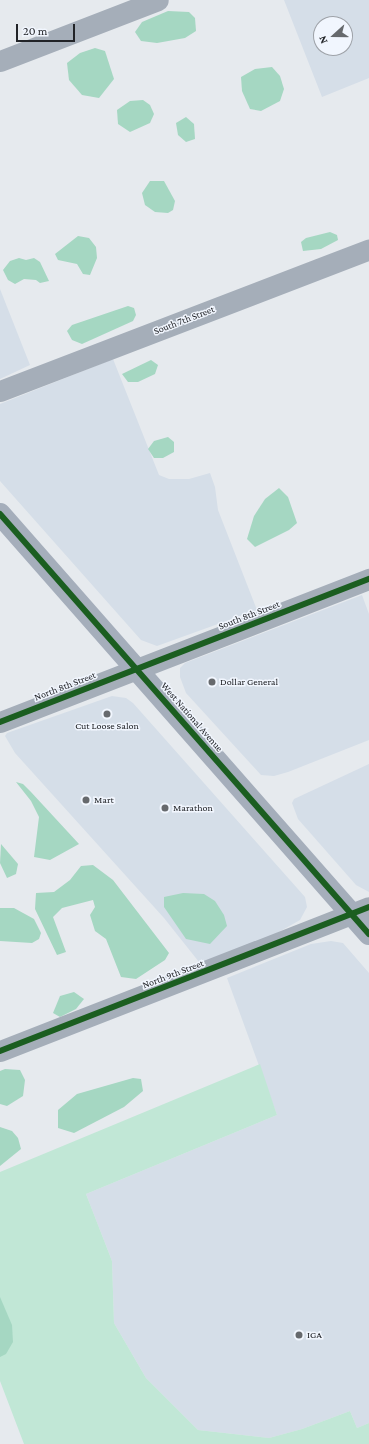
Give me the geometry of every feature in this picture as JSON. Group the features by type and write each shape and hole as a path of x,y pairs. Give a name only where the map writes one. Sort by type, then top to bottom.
{"main road":[{"name":"West National Avenue","path":"0,514 136,669 360,911 369,934"}],"street":[{"path":"0,61 158,0"},
{"name":"South 7th Street","path":"0,391 369,249"},
{"name":"South 8th Street","path":"136,669 369,579"},
{"name":"North 8th Street","path":"0,722 136,669"},
{"name":"North 9th Street","path":"0,1051 360,911"}],"shaded area":[{"path":"284,0 369,0 369,78 322,97"},
{"path":"0,289 30,365 0,379"},
{"path":"113,359 159,475 169,479 189,479 210,473 215,487 218,510 257,610 157,646 141,640 0,481 0,404"},
{"path":"362,595 369,614 369,740 288,772 274,776 261,775 186,693 180,677 180,668 185,663"},
{"path":"112,696 126,698 133,703 305,897 307,907 300,920 270,937 203,963 199,962 164,918 15,753 5,736 7,733"},
{"path":"369,764 369,892 356,885 298,819 292,803 294,799"},
{"path":"331,941 343,943 369,973 369,1423 357,1428 350,1411 302,1429 269,1438 198,1430 146,1378 114,1323 112,1261 86,1194 277,1115 227,978 311,944"}],"green space":[{"path":"168,11 189,12 195,18 196,31 185,38 157,43 141,41 135,32 142,22"},
{"path":"95,48 105,51 114,79 99,98 82,95 69,80 67,63 80,53"},
{"path":"272,67 280,76 284,89 280,101 261,111 250,109 242,91 241,77 255,69"},
{"path":"143,100 150,105 154,114 150,123 130,132 118,124 117,110 130,101"},
{"path":"186,117 194,124 195,139 186,142 178,135 176,123"},
{"path":"150,181 164,181 175,201 173,210 168,213 155,212 145,205 142,193"},
{"path":"330,232 337,235 338,240 321,249 303,251 301,242 306,238"},
{"path":"78,236 89,238 96,247 97,258 90,275 83,274 77,264 58,260 55,254"},
{"path":"19,258 26,260 34,258 40,262 49,281 40,283 36,280 24,279 15,284 8,280 3,270 10,261"},
{"path":"128,306 134,308 136,315 133,321 82,344 72,340 67,331 72,325"},
{"path":"151,360 158,365 155,374 138,382 128,382 122,374"},
{"path":"168,437 174,442 174,452 163,458 154,458 148,449 154,441"},
{"path":"279,488 288,497 297,523 289,530 255,547 247,539 254,516 265,499"},
{"path":"16,782 23,784 79,844 50,860 34,857 39,817 31,801"},
{"path":"1,844 18,864 16,874 7,878 0,863"},
{"path":"93,865 113,880 169,953 165,960 136,979 121,977 106,939 95,931 90,915 95,907 93,900 62,908 53,917 66,952 57,955 35,909 36,893 54,892 70,880 81,866"},
{"path":"183,893 204,894 215,901 224,915 227,926 210,944 186,939 164,907 164,897"},
{"path":"0,908 14,908 34,919 41,933 39,939 32,943 0,941"},
{"path":"74,992 84,999 76,1009 60,1017 53,1013 60,996"},
{"path":"260,1064 277,1115 86,1194 112,1261 114,1323 146,1378 198,1430 269,1438 302,1429 350,1411 357,1428 369,1423 369,1444 24,1444 0,1381 0,1172"},
{"path":"5,1069 20,1070 25,1080 23,1096 7,1106 0,1104 0,1071"},
{"path":"133,1078 141,1079 143,1091 124,1107 74,1133 58,1128 58,1110 77,1094"},
{"path":"0,1127 12,1131 18,1138 21,1149 0,1166"},
{"path":"0,1297 12,1325 13,1342 6,1354 0,1357"}],"cycle path":[{"path":"0,514 369,934"},
{"path":"0,722 369,579"},
{"path":"0,1051 369,907"}],"place":[{"name":"Dollar General","path":"212,682"},
{"name":"Cut Loose Salon","path":"107,714"},
{"name":"Mart","path":"86,800"},
{"name":"Marathon","path":"165,808"},
{"name":"IGA","path":"299,1335"}]}
